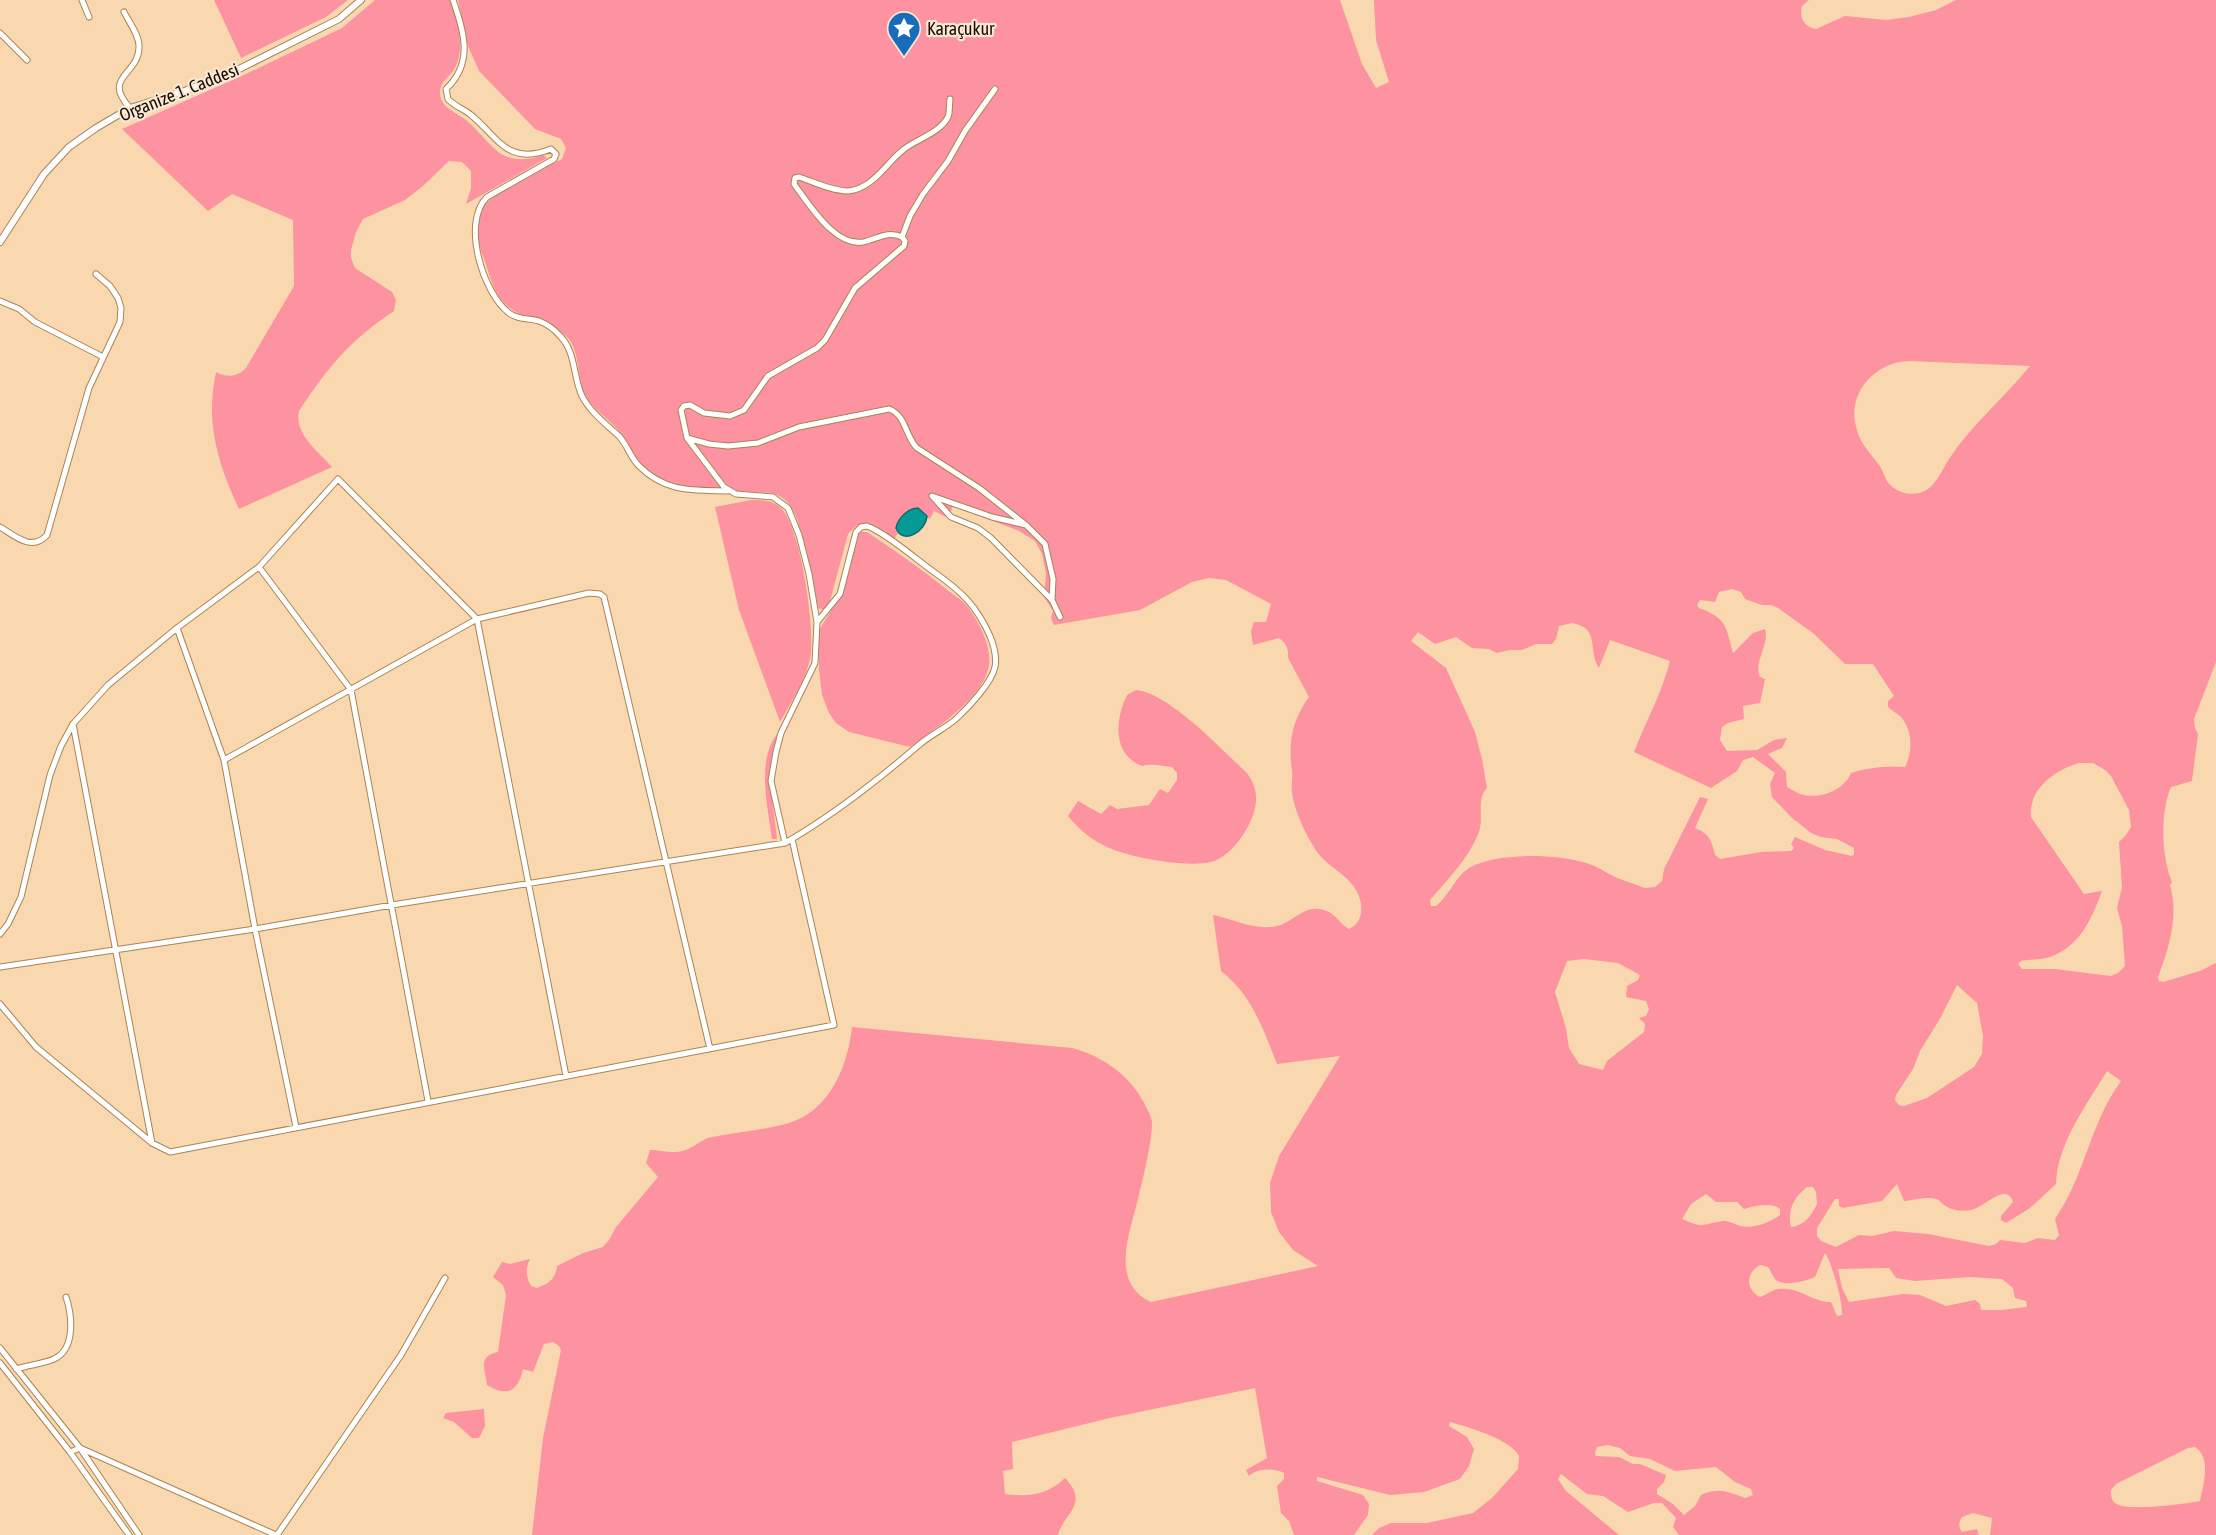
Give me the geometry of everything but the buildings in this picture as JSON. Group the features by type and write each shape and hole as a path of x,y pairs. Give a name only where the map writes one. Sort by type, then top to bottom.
{"street":[{"path":"82,0 89,17"},
{"name":"Organize 1. Caddesi","path":"0,242 44,174 69,147 130,108 182,92 235,71 339,19 361,0"},
{"path":"453,0 462,26 465,50 460,72 447,88 448,99 471,115 495,140 510,150 530,154 552,149 556,154 554,159 487,197 481,205 475,223 474,237 490,288 510,314 540,322 561,336 569,347 582,396 589,408 621,439 646,473 655,480 677,489 773,497 788,508 799,535 814,595 818,622 815,663 781,733 772,771 771,781 785,843"},
{"path":"124,12 139,43 136,62 119,81 120,93 130,108"},
{"path":"0,33 27,60"},
{"path":"729,492 687,438 681,412 683,407 688,405 704,413 730,416 744,410 768,376 817,348 825,340 855,288 903,248 905,244 902,237 910,216 995,89"},
{"path":"902,237 888,233 861,243 848,241 817,217 794,184 794,179 800,177 838,190 849,191 869,183 903,149 922,139 948,117 950,99"},
{"path":"0,527 29,543 41,541 47,535 89,388 120,322 121,312 118,298 96,274"},
{"path":"0,301 19,309 35,322 103,357"},
{"path":"687,438 728,446 758,443 799,427 889,409 901,417 916,448 979,488 1045,543 1053,579 1052,600"},
{"path":"0,934 8,924 21,897 50,775 61,746 73,724 108,685 177,628 259,567 338,479 477,619 566,1076"},
{"path":"1026,525 992,517 932,496 951,517 978,528 991,538 1052,600 1060,617"},
{"path":"0,967 255,929 785,843 816,825 901,762 922,742 957,718 991,677 995,666 992,642 983,619 972,603 958,589 867,526 861,527 856,532 840,594 818,622"},
{"path":"259,567 351,690 428,1101"},
{"path":"224,760 477,619 590,593 604,597 710,1049"},
{"path":"177,628 224,760 255,929 296,1127"},
{"path":"73,724 152,1143"},
{"path":"0,1004 36,1047 152,1143 170,1152 834,1025 792,839"},
{"path":"70,1452 80,1448 276,1535 401,1355 445,1278"},
{"path":"16,1368 53,1359 63,1351 68,1342 71,1324 66,1297"},
{"path":"0,1348 80,1448 139,1535"},
{"path":"0,1362 70,1452 129,1535"}],"shaded area":[{"path":"214,0 348,0 326,17 241,58"},
{"path":"375,0 450,0 459,34 460,51 455,68 441,87 441,100 503,155 518,159 543,155 547,158 466,204 471,188 471,171 462,162 449,161 405,200 363,219 356,232 351,250 355,268 392,292 396,300 394,311 341,355 299,411 300,427 308,442 332,467 239,509 225,476 213,426 213,391 216,372 232,376 246,368 294,286 293,220 232,194 208,211 122,129 342,28"},
{"path":"458,0 1340,0 1362,64 1376,88 1389,82 1376,40 1374,0 1809,0 1802,6 1802,18 1808,26 1816,29 1845,16 1886,20 1909,17 1936,10 1956,0 2216,0 2216,662 2194,719 2198,734 2192,781 2171,787 2167,797 2163,834 2168,871 2172,882 2170,885 2173,897 2173,920 2166,955 2158,977 2159,981 2163,982 2200,971 2216,963 2216,1535 1990,1535 1992,1518 1973,1513 1962,1517 1960,1528 1962,1532 1977,1529 1979,1535 1679,1535 1673,1527 1676,1518 1662,1503 1654,1503 1628,1512 1603,1496 1587,1494 1561,1474 1558,1479 1566,1491 1619,1535 1372,1535 1379,1528 1391,1523 1427,1523 1473,1513 1492,1498 1518,1469 1519,1456 1507,1444 1488,1434 1450,1422 1449,1426 1467,1437 1474,1449 1469,1466 1460,1479 1424,1492 1390,1495 1317,1477 1317,1481 1363,1495 1369,1504 1368,1515 1354,1535 1294,1535 1289,1521 1281,1513 1277,1486 1284,1479 1284,1473 1266,1470 1256,1471 1249,1476 1246,1470 1267,1458 1255,1388 1110,1418 1012,1442 1013,1469 1003,1471 1005,1494 1037,1494 1052,1488 1065,1478 1072,1487 1075,1502 1058,1535 532,1535 543,1438 561,1350 553,1342 544,1344 533,1372 523,1369 518,1383 511,1390 500,1391 487,1385 484,1365 487,1357 498,1352 506,1295 503,1285 493,1277 502,1262 510,1264 530,1259 527,1273 531,1286 537,1288 545,1285 553,1278 557,1266 583,1253 603,1247 616,1227 658,1177 646,1163 650,1150 678,1152 708,1138 780,1125 803,1117 816,1108 834,1085 846,1056 852,1027 1072,1048 1104,1061 1122,1074 1137,1091 1152,1122 1151,1140 1126,1256 1126,1270 1130,1283 1138,1293 1151,1302 1318,1266 1293,1250 1279,1232 1271,1212 1270,1183 1279,1156 1340,1056 1277,1064 1249,1002 1232,980 1221,971 1213,915 1252,926 1269,927 1283,924 1305,911 1317,909 1332,914 1349,929 1358,922 1361,906 1359,895 1352,884 1317,852 1305,831 1293,801 1291,741 1295,723 1309,697 1288,658 1285,644 1279,638 1253,645 1251,632 1254,622 1266,622 1271,604 1226,580 1209,578 1192,582 1140,610 1054,625 1051,618 1053,611 1044,597 1046,573 1042,554 1035,541 1019,531 953,506 948,518 934,511 930,519 911,509 900,517 896,528 898,533 892,542 862,524 856,526 848,534 830,601 824,609 820,609 798,522 786,500 772,493 689,488 672,484 645,468 619,431 587,398 581,383 575,351 568,338 555,328 511,309 497,294 478,238 479,213 493,197 529,175 562,159 566,148 561,139 535,129 479,71 468,46","holes":["1909,361 2030,366 1958,446 1931,486 1923,492 1912,494 1900,492 1887,481 1858,435 1854,417 1855,405 1865,383 1884,367","1732,589 1741,592 1745,599 1778,608 1813,633 1845,664 1873,664 1894,696 1888,701 1888,707 1900,716 1909,734 1910,748 1905,767 1878,767 1851,773 1843,785 1837,789 1822,795 1807,796 1787,787 1786,772 1768,754 1782,748 1787,738 1774,740 1757,750 1727,751 1720,740 1722,727 1744,719 1743,706 1760,703 1765,679 1760,677 1758,671 1766,635 1765,629 1753,633 1733,653 1724,624 1697,605 1700,600 1715,602 1719,592","1572,623 1587,630 1599,668 1610,640 1670,661 1634,752 1711,788 1737,771 1743,760 1753,757 1775,773 1770,784 1772,797 1791,817 1811,833 1837,839 1854,848 1854,854 1852,856 1825,850 1795,837 1791,844 1794,848 1791,851 1761,852 1720,859 1715,855 1707,836 1695,828 1708,799 1700,797 1664,869 1662,881 1655,887 1645,888 1615,877 1590,864 1573,860 1543,856 1510,857 1494,859 1469,868 1460,876 1441,902 1436,906 1431,906 1430,900 1458,868 1475,842 1480,827 1482,797 1487,788 1475,732 1446,668 1411,641 1418,632 1435,644 1456,637 1472,648 1489,649 1497,653 1522,650 1536,644 1552,644 1556,639 1559,626","2079,763 2093,763 2111,776 2129,810 2131,827 2119,842 2122,887 2117,908 2122,926 2125,966 2111,976 2054,969 2022,969 2018,964 2021,961 2053,956 2071,945 2084,929 2102,891 2084,894 2031,817 2034,798 2039,789 2052,776","1584,959 1618,963 1640,975 1638,980 1627,986 1626,997 1646,1001 1649,1009 1646,1016 1639,1018 1645,1024 1644,1032 1607,1061 1603,1070 1579,1064 1569,1048 1566,1028 1555,992 1567,961","1957,985 1977,1003 1983,1036 1982,1054 1974,1067 1927,1098 1904,1106 1899,1105 1895,1100 1896,1095 1913,1069 1920,1051","2107,1071 2121,1081 2110,1097 2074,1185 2055,1219 2059,1235 2055,1240 2038,1238 2025,1243 2000,1240 1989,1246 1928,1234 1894,1231 1872,1236 1859,1235 1836,1247 1821,1241 1817,1236 1817,1228 1835,1199 1839,1199 1839,1206 1843,1208 1882,1201 1897,1184 1904,1201 1933,1198 1960,1211 1976,1208 1994,1197 2005,1194 2010,1196 2013,1202 2001,1216 2001,1220 2006,1223 2030,1208 2056,1184 2067,1139","1807,1187 1813,1187 1817,1204 1807,1219 1800,1225 1791,1227 1791,1210 1798,1195","1706,1194 1716,1202 1737,1202 1744,1209 1768,1205 1780,1209 1780,1215 1756,1226 1746,1227 1725,1221 1695,1224 1682,1219 1691,1204","1825,1253 1837,1283 1842,1315 1837,1316 1831,1302 1818,1300 1792,1290 1776,1290 1760,1297 1752,1290 1749,1281 1752,1272 1760,1265 1768,1267 1775,1279 1780,1282 1796,1283 1815,1277","1889,1268 1896,1278 1915,1281 1970,1277 2002,1279 2013,1288 2015,1298 2026,1301 2027,1305 2001,1310 1981,1310 1980,1304 1975,1300 1946,1306 1920,1295 1903,1294 1849,1302 1842,1288 1838,1269","1608,1445 1620,1448 1630,1456 1650,1459 1675,1471 1716,1467 1735,1482 1751,1489 1753,1495 1745,1498 1723,1491 1713,1491 1701,1495 1695,1506 1684,1515 1673,1504 1657,1494 1657,1489 1664,1482 1666,1475 1619,1457 1596,1456 1597,1447","2195,1447 2203,1458 2205,1472 2200,1501 2156,1506 2121,1506 2112,1499 2111,1490 2116,1484 2188,1448"]},
{"path":"751,500 774,503 781,508 788,519 801,557 809,604 810,659 801,684 780,722 739,610 715,507"},
{"path":"867,532 962,601 976,620 989,653 988,670 976,692 955,713 910,747 849,732 836,723 822,695 819,630 837,601 857,535"},
{"path":"1136,690 1149,693 1179,712 1224,751 1247,773 1252,781 1256,798 1248,827 1235,845 1219,859 1187,864 1125,854 1093,839 1068,816 1078,801 1101,814 1110,805 1117,809 1149,805 1160,789 1168,793 1177,780 1177,773 1172,767 1142,766 1132,761 1121,745 1120,715 1127,695"},
{"path":"777,734 769,775 777,839 772,839 766,799 765,771 771,745"},
{"path":"484,1409 485,1426 479,1438 472,1438 454,1422 443,1418 446,1413"}],"water":[{"path":"918,508 927,516 923,527 909,536 899,533 896,528 901,517"}],"place":[{"name":"Karaçukur","path":"904,57"}]}
